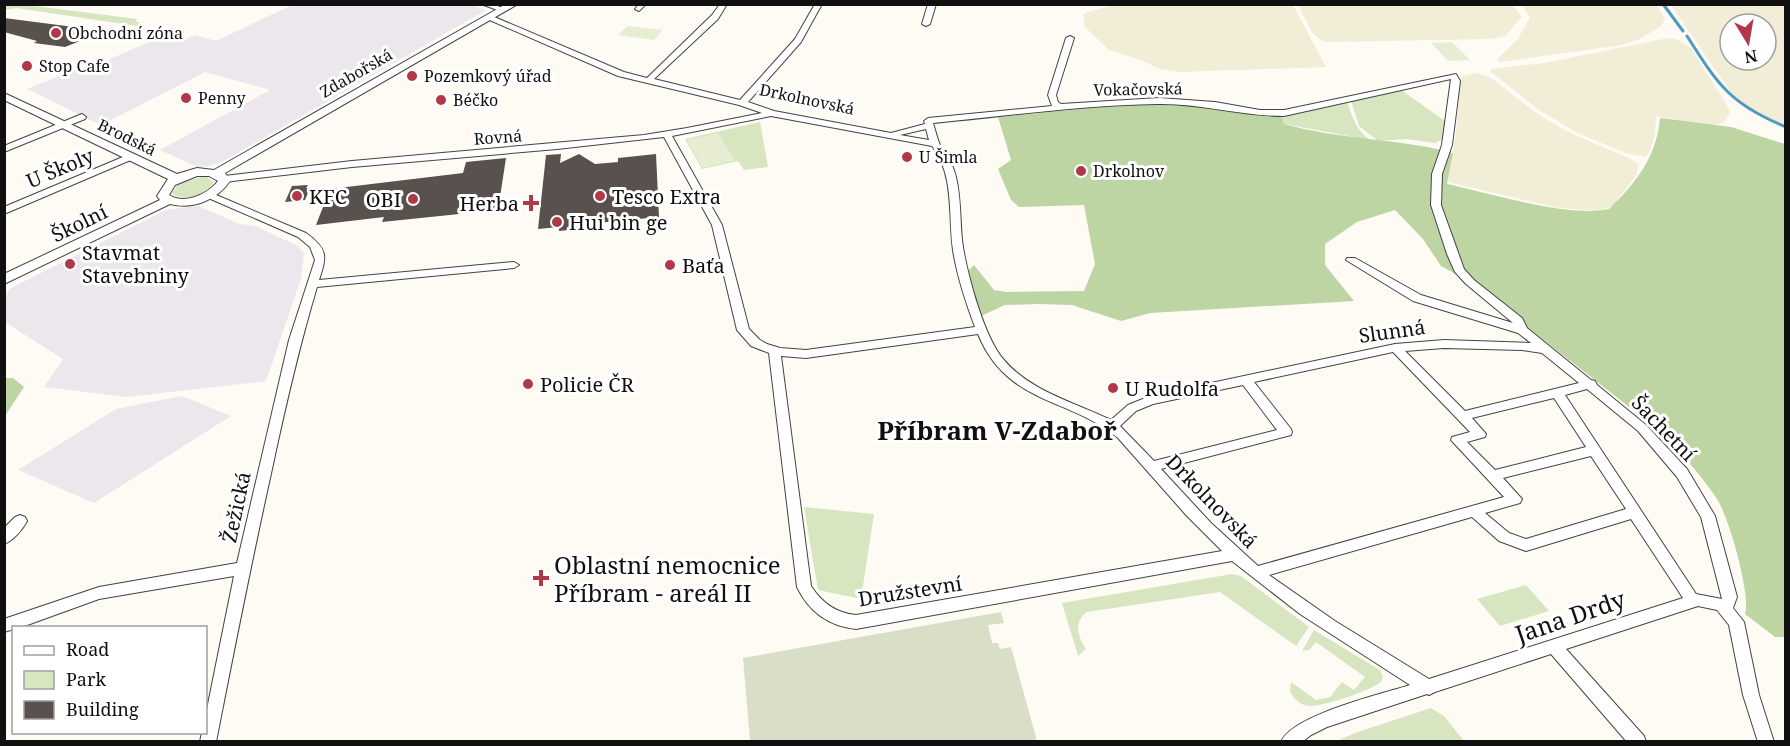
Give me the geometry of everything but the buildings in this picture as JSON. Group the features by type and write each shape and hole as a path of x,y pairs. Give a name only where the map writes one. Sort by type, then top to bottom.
{"street":[{"path":"484,4 503,10"},
{"name":"Zdabořská","path":"221,176 514,4"},
{"path":"649,80 715,17 724,4"},
{"path":"742,103 798,40 819,4"},
{"path":"926,24 932,4"},
{"name":"Drkolnovská","path":"489,18 621,74 742,103 772,113 935,144 946,164 956,202 959,257 982,330 993,356 1013,375 1112,426 1235,555 1256,573 1321,620 1429,688"},
{"path":"1059,107 1054,103 1052,95 1070,38"},
{"name":"Vokačovská","path":"888,134 929,123 1059,107 1159,101 1215,105 1270,114 1300,111 1453,76 1456,81 1447,145 1437,174 1436,205 1452,254 1460,270 1470,282 1518,321 1522,330"},
{"name":"Brodská","path":"4,96 177,179"},
{"name":"Rovná","path":"221,176 543,149 666,133 772,113"},
{"name":"Brodská","path":"4,149 82,117"},
{"path":"929,123 935,144"},
{"path":"666,133 717,225 743,330 750,340 774,350 806,354 982,330"},
{"name":"U Školy","path":"4,211 130,157"},
{"path":"197,172 221,176 219,188 209,195 191,201 169,200 163,193 177,179 197,172"},
{"name":"Žežická","path":"208,741 243,568 295,340 320,260 319,251 312,242 209,195"},
{"name":"Školní","path":"4,280 169,200"},
{"path":"1351,260 1417,298 1522,330"},
{"path":"314,284 514,265"},
{"name":"Šachetní","path":"1522,330 1591,384 1642,428 1683,473 1708,516 1730,597 1726,608"},
{"name":"Slunná","path":"1112,426 1132,408 1150,400 1395,348 1444,344 1522,346 1546,350"},
{"path":"1256,573 1515,499 1457,440 1480,434 1395,348"},
{"name":"Družstevní","path":"774,350 804,587 816,604 837,618 856,622 1235,555"},
{"path":"1152,466 1286,432 1245,379"},
{"path":"1462,416 1591,384"},
{"path":"1557,393 1692,600"},
{"path":"1492,476 1594,450"},
{"path":"1475,511 1502,537 1515,544 1526,544 1635,512"},
{"path":"4,538 20,521"},
{"path":"4,626 99,593 243,568"},
{"name":"Jana Drdy","path":"1289,741 1305,729 1324,720 1429,688 1692,600 1714,602 1726,608"},
{"path":"1726,608 1733,615 1739,631 1751,695 1766,741"},
{"path":"1554,647 1638,741"}],"shaded area":[{"path":"469,4 486,10 220,163 200,168 160,150 270,90 205,72 101,125 27,89 82,67 87,69 163,36 182,41 195,35 216,41 292,5"},
{"path":"1120,4 1293,5 1326,67 1180,72 1160,69 1109,50 1085,27 1083,15 1087,12"},
{"path":"1298,5 1512,5 1522,17 1505,36 1491,39 1324,42 1313,34"},
{"path":"1522,5 1657,5 1665,19 1661,26 1640,39 1622,45 1500,62 1497,59 1517,40 1530,18"},
{"path":"1671,5 1785,5 1785,124 1751,112 1738,103"},
{"path":"1668,38 1676,39 1690,47 1731,112 1723,123 1713,125 1693,124 1656,116 1655,134 1649,153 1645,157 1626,153 1579,134 1539,110 1491,72 1491,69 1545,63"},
{"path":"1476,73 1490,77 1535,112 1564,130 1639,164 1637,174 1613,206 1600,211 1559,208 1452,183 1448,180 1456,134 1460,81 1462,76"},
{"path":"198,206 240,224 255,226 296,245 304,253 301,279 266,381 127,397 44,387 63,359 5,322 5,296 11,288 166,210"},
{"path":"182,396 231,416 94,503 18,470 116,409"}],"green space":[{"path":"5,4 137,19 136,22 145,23 137,26 16,8 5,10"},
{"path":"628,26 663,30 654,40 618,35"},
{"path":"1452,42 1470,60 1448,61 1431,43"},
{"path":"1400,89 1445,121 1444,139 1435,143 1407,139 1378,141 1359,126 1351,101"},
{"path":"1347,101 1358,127 1370,140 1284,124 1282,114"},
{"path":"1130,104 1190,105 1282,116 1284,124 1305,129 1411,144 1453,153 1447,184 1529,203 1572,210 1609,209 1619,199 1636,179 1650,157 1655,145 1660,118 1731,127 1785,144 1785,637 1775,637 1745,614 1742,574 1733,538 1722,509 1704,481 1676,448 1661,432 1470,282 1441,266 1423,239 1395,210 1357,222 1325,244 1325,265 1354,301 1150,313 1121,321 1072,305 1005,305 981,316 966,273 974,265 994,290 1006,292 1084,291 1095,264 1084,205 1019,207 1011,200 998,169 1011,160 998,117"},
{"path":"760,122 768,167 744,170 738,161 702,169 685,139"},
{"path":"718,133 735,160 703,168 687,140"},
{"path":"205,176 214,182 201,194 183,197 172,193 179,183"},
{"path":"5,378 13,378 24,387 5,416"},
{"path":"804,507 874,514 861,599 818,590"},
{"path":"1232,574 1241,576 1309,627 1296,646 1220,592 1087,612 1078,625 1081,640 1086,649 1078,656 1062,603"},
{"path":"1526,585 1549,611 1500,626 1477,599"},
{"path":"1001,612 1004,623 988,625 992,643 998,643 1000,649 1011,647 1037,741 750,741 743,658"},
{"path":"1314,630 1380,670 1383,677 1381,682 1356,694 1325,704 1308,706 1300,703 1290,691 1291,682 1316,700 1330,697 1342,682 1354,690 1365,677 1316,642 1309,650 1302,651"},
{"path":"1431,708 1444,716 1464,741 1337,741 1355,733"}],"waterway":[{"path":"1663,4 1683,31"},
{"path":"1687,36 1708,68 1727,91 1751,110 1786,127"}],"place":[{"name":"Obchodní zóna","path":"56,33"},
{"name":"Stop Cafe","path":"27,66"},
{"name":"Pozemkový úřad","path":"412,76"},
{"name":"Penny","path":"186,98"},
{"name":"Béčko","path":"441,100"},
{"name":"U Šimla","path":"907,157"},
{"name":"Drkolnov","path":"1081,171"},
{"name":"KFC","path":"297,196"},
{"name":"Tesco Extra","path":"600,196"},
{"name":"OBI","path":"413,199"},
{"name":"Herba","path":"531,203"},
{"name":"Hui bin ge","path":"557,222"},
{"name":"Stavmat Stavebniny","path":"70,264"},
{"name":"Baťa","path":"670,265"},
{"name":"Policie ČR","path":"528,384"},
{"name":"U Rudolfa","path":"1113,388"},
{"name":"Oblastní nemocnice Příbram - areál II","path":"541,578"}],"district":[{"name":"Příbram V-Zdaboř","path":"997,430"}]}
